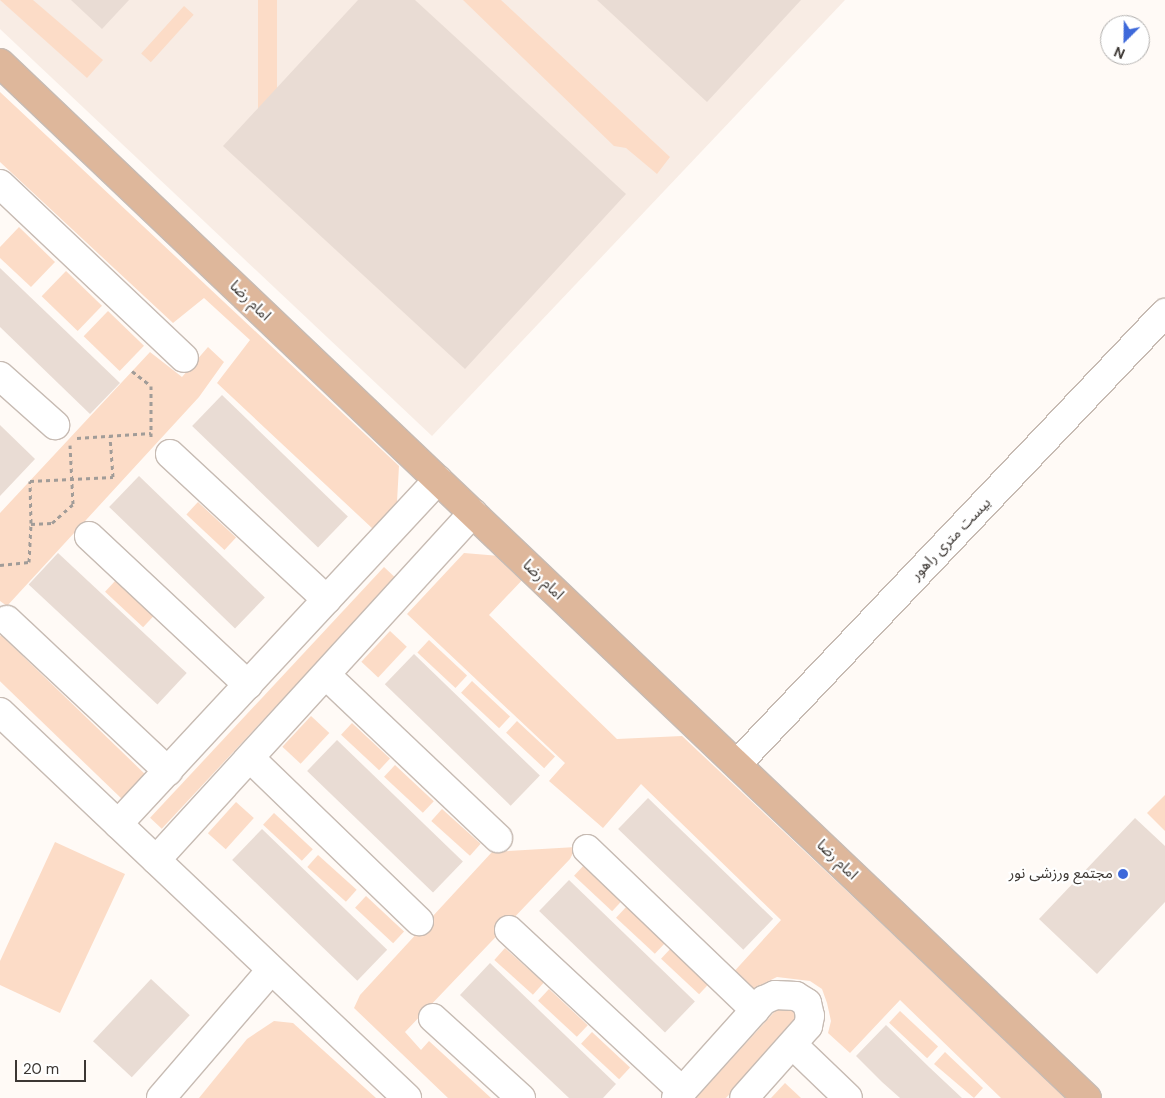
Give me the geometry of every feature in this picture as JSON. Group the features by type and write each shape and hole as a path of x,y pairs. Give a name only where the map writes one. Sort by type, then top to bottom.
{"main road":[{"name":"امام رضا","path":"0,63 1086,1098"}],"street":[{"path":"0,184 184,358"},
{"name":"بیست متری راهور","path":"737,764 1165,313"},
{"path":"0,376 55,425"},
{"path":"160,448 327,600"},
{"path":"118,824 438,480"},
{"path":"156,860 473,513"},
{"path":"89,536 248,685"},
{"path":"7,620 168,771"},
{"path":"326,675 498,838"},
{"path":"0,712 407,1098"},
{"path":"250,758 419,920"},
{"path":"587,849 756,1010"},
{"path":"509,930 679,1095 756,1010 775,994 796,996 807,1003 810,1016 808,1026 744,1098"},
{"path":"160,1098 271,970"},
{"path":"433,1018 521,1098"},
{"path":"793,1045 848,1098"}],"path":[{"path":"132,371 151,386 151,433 160,448"},
{"path":"31,524 52,523 73,504 69,438 151,433"},
{"path":"0,565 29,562 31,524 30,481 113,477 110,436"}],"shaded area":[{"path":"0,0 845,0 432,436 0,29"},
{"path":"0,0 33,0 103,60 87,78"},
{"path":"258,0 277,0 277,125 258,125"},
{"path":"463,0 501,0 670,157 657,174 626,148 614,146"},
{"path":"184,6 194,15 151,62 141,54"},
{"path":"0,92 399,466 397,502 373,529 217,383 250,340 204,298 173,323 0,162"},
{"path":"19,227 55,262 31,287 0,258 0,247"},
{"path":"66,271 102,306 78,331 42,296"},
{"path":"108,311 144,346 120,371 84,336"},
{"path":"208,347 224,362 199,397 7,606 0,601 0,513 150,352 182,377"},
{"path":"198,502 236,537 224,550 186,514"},
{"path":"464,553 500,556 525,577 489,615 617,739 682,736 1067,1098 1001,1098 900,1000 850,1053 828,1033 831,1021 827,1003 822,989 810,981 777,977 746,992 730,976 781,920 641,784 603,828 549,781 565,763 407,614"},
{"path":"384,567 396,578 162,829 150,818"},
{"path":"116,580 154,615 143,627 105,592"},
{"path":"390,631 407,647 378,677 361,662"},
{"path":"1,635 148,777 125,802 0,681"},
{"path":"429,640 467,675 455,688 417,652"},
{"path":"472,681 510,716 499,728 461,693"},
{"path":"311,716 329,733 301,764 282,747"},
{"path":"517,721 555,756 544,768 506,733"},
{"path":"352,723 390,758 379,770 341,735"},
{"path":"395,765 434,801 423,813 384,777"},
{"path":"1165,795 1165,831 1147,813"},
{"path":"236,802 254,818 226,849 208,833"},
{"path":"442,809 481,844 470,856 431,821"},
{"path":"274,813 313,849 302,861 263,825"},
{"path":"55,842 125,874 60,1013 0,985 0,961"},
{"path":"576,847 570,859 405,1032 421,1050 429,1041 491,1098 448,1098 354,1008 360,995 492,852"},
{"path":"318,855 357,890 346,902 307,867"},
{"path":"585,864 623,899 612,911 574,876"},
{"path":"366,896 404,931 393,943 355,908"},
{"path":"627,906 666,942 655,954 616,918"},
{"path":"672,947 710,982 699,994 661,959"},
{"path":"505,948 544,983 533,995 494,960"},
{"path":"549,989 588,1025 577,1037 538,1001"},
{"path":"791,1007 798,1021 726,1098 696,1098 777,1009"},
{"path":"900,1011 938,1046 927,1058 889,1023"},
{"path":"274,1021 293,1023 376,1098 199,1098 247,1039"},
{"path":"592,1032 630,1067 619,1079 581,1044"},
{"path":"945,1052 983,1088 974,1098 934,1064"},
{"path":"785,1083 801,1098 771,1098"}],"building":[{"path":"71,0 129,0 102,29"},
{"path":"358,0 415,0 626,194 465,369 223,146"},
{"path":"597,0 801,0 707,102"},
{"path":"0,268 120,383 90,414 0,327"},
{"path":"222,395 348,517 318,547 192,426"},
{"path":"0,425 35,459 0,496"},
{"path":"139,476 265,598 235,628 109,507"},
{"path":"58,553 187,673 157,704 29,584"},
{"path":"414,654 540,776 511,806 385,684"},
{"path":"337,740 463,862 433,892 307,771"},
{"path":"648,798 773,919 743,950 618,829"},
{"name":"مجتمع ورزشی نور","path":"1135,818 1165,846 1165,902 1097,974 1039,919"},
{"path":"262,829 387,950 357,981 232,860"},
{"path":"569,880 695,1002 665,1032 539,911"},
{"path":"490,963 616,1084 603,1098 569,1098 460,995"},
{"path":"151,979 190,1015 132,1077 93,1041"},
{"path":"886,1025 962,1098 900,1098 882,1082 856,1056"}],"place":[{"name":"مجتمع ورزشی نور","path":"1123,874"}]}
